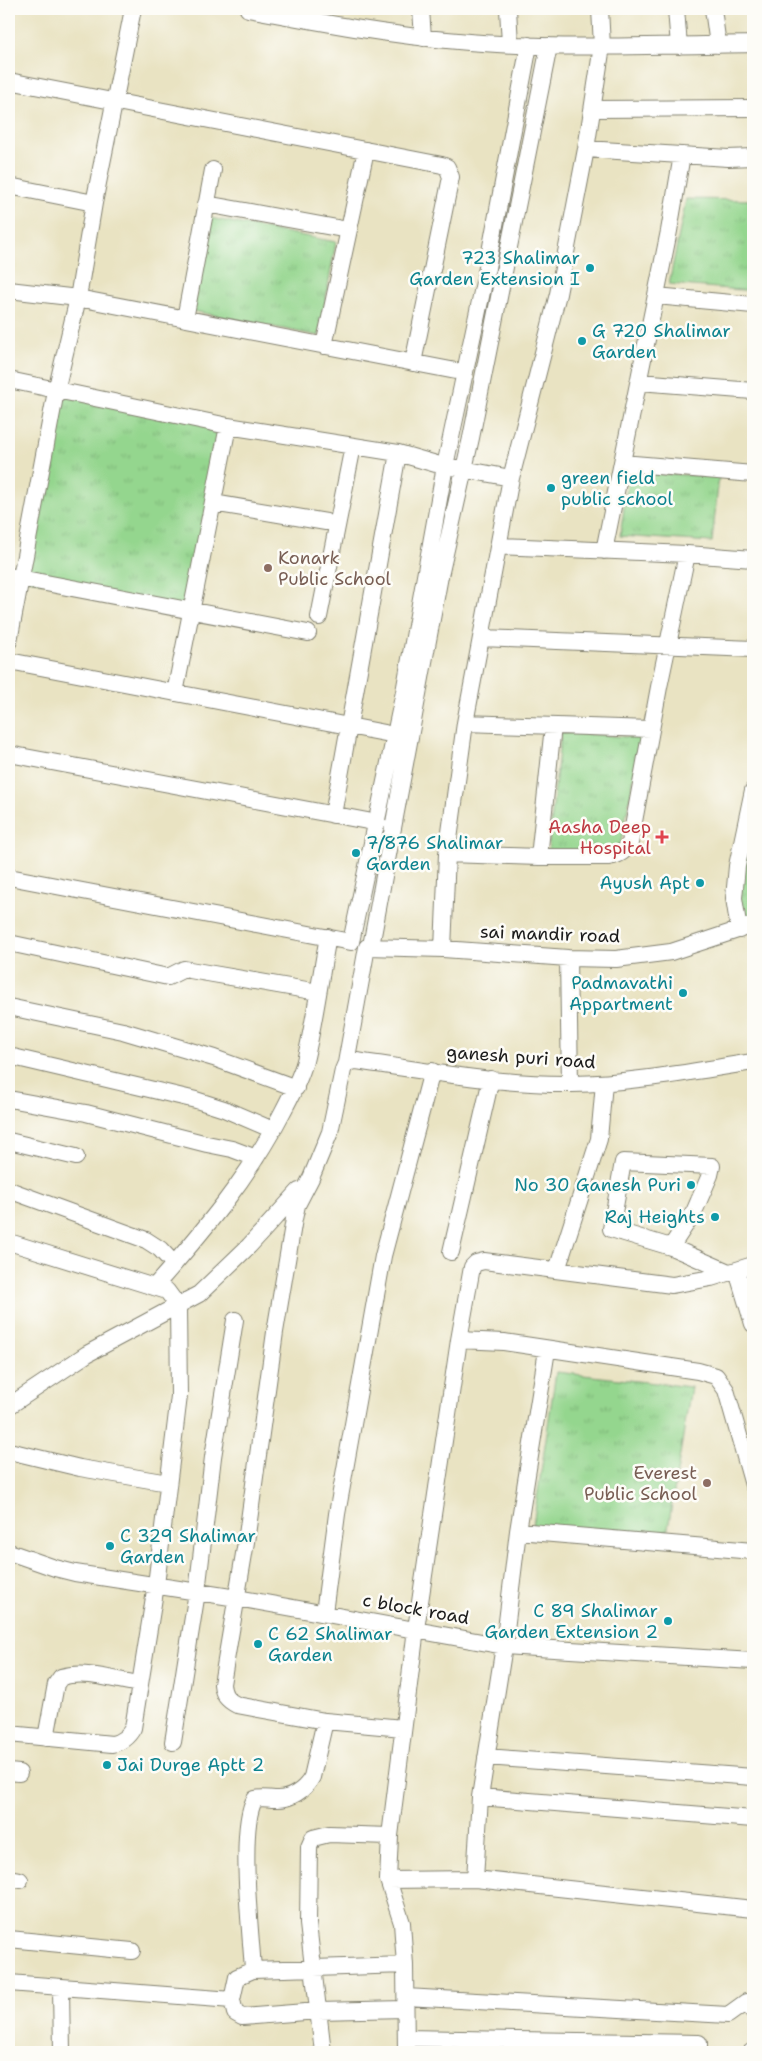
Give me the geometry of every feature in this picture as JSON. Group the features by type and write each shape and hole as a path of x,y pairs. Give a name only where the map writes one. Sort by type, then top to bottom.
{"street":[{"path":"9,641 15,577 78,298 94,203 133,9"},
{"path":"248,9 343,27 423,38 549,46 753,44"},
{"path":"421,9 423,38"},
{"path":"508,9 510,44"},
{"path":"443,949 447,854 465,722 511,478 558,294 586,149 602,46 600,9"},
{"path":"676,9 679,46"},
{"path":"713,9 718,44"},
{"path":"402,1728 325,1721 237,1705 228,1700 222,1693 222,1684 237,1598 275,1332 294,1219 297,1205 311,1178 330,1132 346,1063 367,947 371,946 440,576 455,468 492,244 529,45"},
{"path":"9,877 351,942 378,823 404,692 549,46"},
{"path":"9,81 442,164 447,167 451,177 413,363"},
{"path":"593,109 753,108"},
{"path":"586,149 753,157"},
{"path":"324,346 366,150"},
{"path":"604,551 656,296 682,155"},
{"path":"185,319 213,170"},
{"path":"9,186 94,203"},
{"path":"206,204 348,230"},
{"path":"9,290 78,298 456,371"},
{"path":"656,296 753,305"},
{"path":"9,380 228,426 398,452 455,468 511,478"},
{"path":"639,382 753,392"},
{"path":"175,693 228,426"},
{"path":"319,617 353,446"},
{"path":"333,815 398,452"},
{"path":"622,463 753,474"},
{"path":"213,503 326,522"},
{"path":"499,546 687,554 753,559"},
{"path":"447,854 609,857 619,855 626,850 630,843 687,554"},
{"path":"15,577 308,633"},
{"path":"482,638 753,649"},
{"path":"9,661 385,733"},
{"path":"465,722 652,729"},
{"path":"539,857 553,726"},
{"path":"9,754 378,823"},
{"path":"746,928 734,898 736,874 753,790"},
{"name":"sai mandir road","path":"371,946 568,958 616,959 671,952 746,928"},
{"path":"160,1289 174,1264 241,1180 256,1158 296,1088 305,1061 328,937"},
{"path":"9,943 168,977 184,969 318,992"},
{"path":"568,958 570,1084"},
{"path":"9,1007 123,1031 214,1058 296,1088"},
{"path":"9,1056 196,1100 224,1109 273,1130"},
{"name":"ganesh puri road","path":"346,1063 356,1062 491,1079 570,1084 604,1083 753,1062"},
{"path":"324,1613 337,1514 380,1274 432,1071"},
{"path":"451,1252 491,1079"},
{"path":"557,1270 599,1139 604,1083"},
{"path":"9,1099 86,1113 232,1149 256,1158"},
{"path":"9,1141 76,1157"},
{"path":"671,1247 694,1212 712,1166 623,1162 611,1229 671,1247 734,1272 753,1324"},
{"path":"9,1406 87,1354 199,1294 249,1246 311,1178"},
{"path":"9,1190 146,1240 160,1249 174,1264"},
{"path":"9,1243 160,1289 178,1306 179,1396 156,1585 132,1728 125,1739 112,1744 9,1734"},
{"path":"699,2052 699,2043 406,2045 405,1965 402,1923 388,1880 390,1836 402,1728 459,1340 470,1274 476,1263 484,1261 672,1285 688,1284 753,1265"},
{"path":"172,1742 198,1592 213,1458 236,1320"},
{"path":"459,1340 504,1342 698,1371 716,1376 726,1390 753,1485"},
{"path":"475,1879 480,1797 504,1646 518,1531 548,1350"},
{"path":"9,1452 80,1468 168,1483"},
{"path":"518,1531 753,1551"},
{"name":"c block road","path":"9,1552 75,1573 237,1598 504,1646 753,1662"},
{"path":"46,1738 56,1684 61,1676 69,1674 91,1675 139,1684"},
{"path":"253,1970 246,1842 250,1806 255,1799 262,1797 277,1800 292,1795 308,1785 312,1778 325,1721"},
{"path":"486,1757 753,1777"},
{"path":"480,1797 753,1818"},
{"path":"323,2052 308,1924 309,1847 313,1838 329,1834 390,1836"},
{"path":"388,1880 475,1879 753,1910"},
{"path":"9,1939 132,1951"},
{"path":"405,1965 253,1970 237,1977 232,2000 235,2013 242,2017 406,2003 728,2015 746,2002 753,2010"},
{"path":"9,1983 232,2000"},
{"path":"61,1988 62,2052"}],"green space":[{"path":"686,199 753,200 753,291 669,284"},
{"path":"210,218 336,242 319,336 193,311"},
{"path":"56,391 228,426 191,611 20,578"},
{"path":"629,473 719,476 712,542 620,536"},
{"path":"561,732 642,738 619,851 548,851"},
{"path":"753,788 753,925 739,930 737,866"},
{"path":"556,1372 691,1387 666,1541 532,1531"}],"place":[{"name":"723 Shalimar Garden Extension I","path":"590,268"},
{"name":"G 720 Shalimar Garden","path":"582,341"},
{"name":"green field public school","path":"551,488"},
{"name":"Konark Public School","path":"268,568"},
{"name":"Aasha Deep Hospital","path":"662,837"},
{"name":"7/876 Shalimar Garden","path":"356,853"},
{"name":"Ayush Apt","path":"700,883"},
{"name":"Padmavathi Appartment","path":"683,993"},
{"name":"No 30 Ganesh Puri","path":"691,1185"},
{"name":"Raj Heights","path":"715,1217"},
{"name":"Everest Public School","path":"707,1483"},
{"name":"C 329 Shalimar Garden","path":"110,1546"},
{"name":"C 89 Shalimar Garden Extension 2","path":"668,1621"},
{"name":"C 62 Shalimar Garden","path":"258,1644"},
{"name":"Jai Durge Aptt 2","path":"107,1765"}]}
